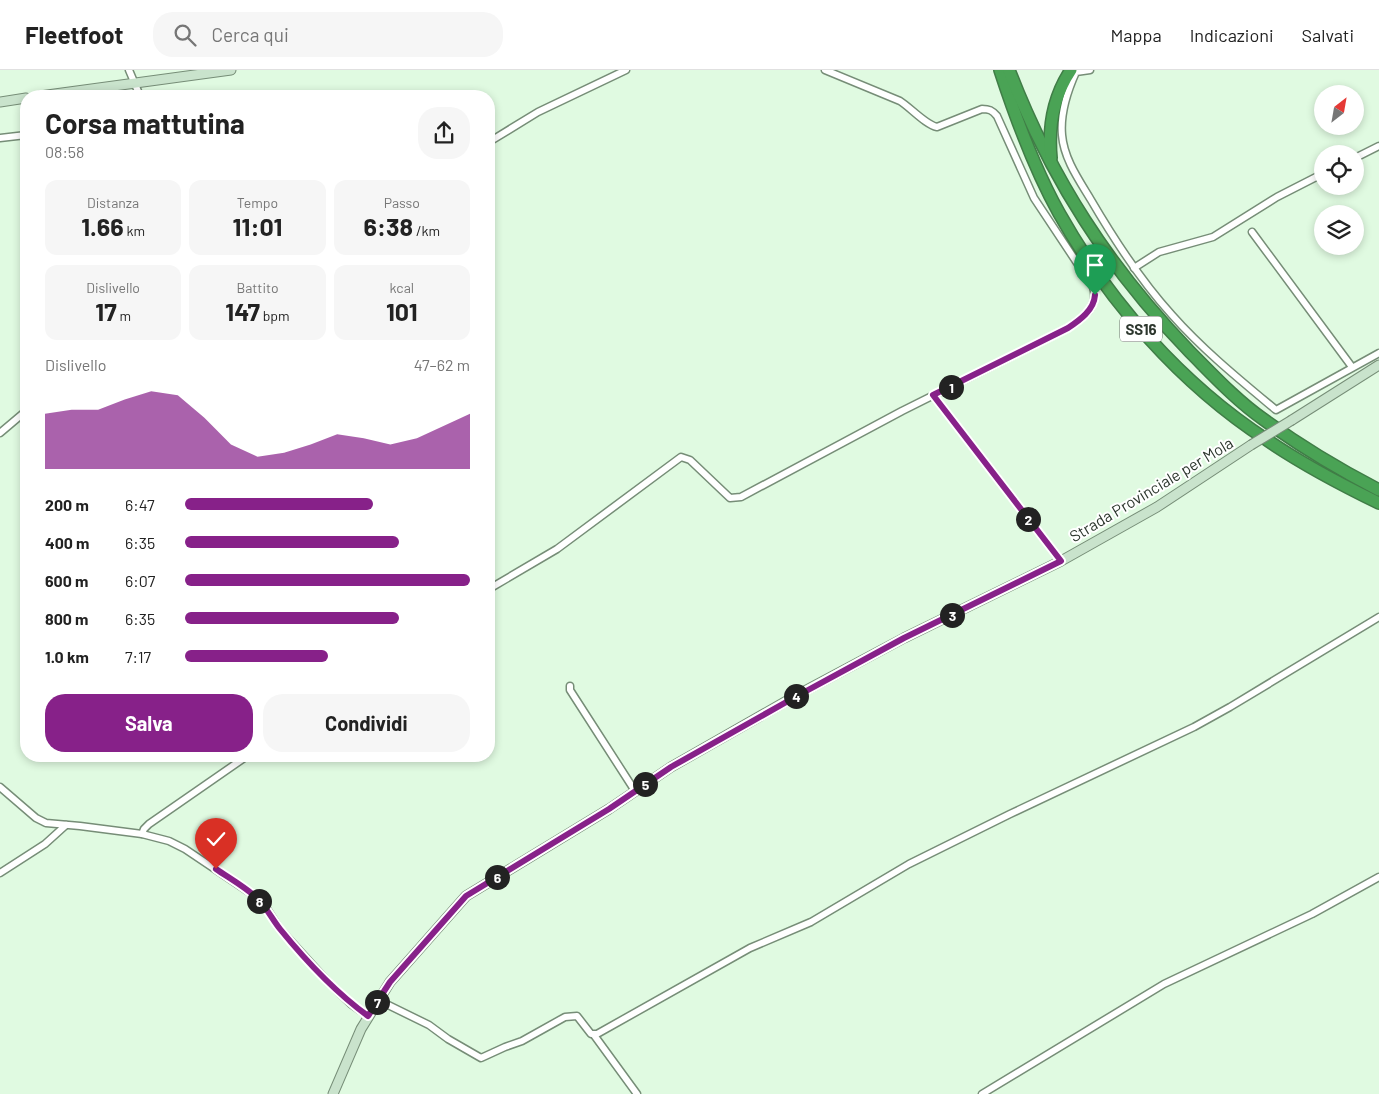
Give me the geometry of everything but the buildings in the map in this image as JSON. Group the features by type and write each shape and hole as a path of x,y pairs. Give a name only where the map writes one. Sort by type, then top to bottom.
{"highway":[{"name":"SS16","path":"1000,70 1027,145 1059,213 1095,269 1122,307 1143,332 1191,380 1234,417 1265,440 1323,474 1379,503"},
{"name":"SS16","path":"1009,70 1038,139 1066,192 1085,222 1137,294 1214,377 1261,418 1332,465 1379,490"},
{"path":"1052,165 1050,144 1052,113 1062,84 1071,70"}],"street":[{"path":"129,70 138,90"},
{"path":"88,90 231,70"},
{"path":"495,138 538,112 626,70"},
{"path":"495,585 557,549 681,457 690,460 730,498 735,498 860,432 1059,332 1078,321 1095,302 1093,287 1034,198 993,111 989,109 982,110 938,127 932,126 909,106 900,101 825,70"},
{"path":"1090,70 1076,72 1068,90 1063,111 1062,135 1067,158 1104,223 1134,268 1172,315 1197,341 1276,410 1379,353"},
{"path":"0,102 20,99"},
{"path":"0,138 20,136"},
{"path":"1364,154 1379,146"},
{"path":"1134,268 1159,252 1213,237 1277,197 1314,178"},
{"path":"1252,232 1352,367"},
{"name":"Strada Provinciale per Mola","path":"333,1094 350,1052 368,1016 390,982 466,896 609,809 671,767 797,696 904,638 1061,561 1157,507 1251,445 1379,365"},
{"path":"933,395 1061,561"},
{"path":"0,433 20,416"},
{"path":"594,1035 750,948 811,922 909,864 1194,727 1379,616"},
{"path":"570,686 570,690 635,791"},
{"path":"142,834 149,824 238,762"},
{"path":"0,787 36,818 46,823 142,834 169,840 185,849 255,896 267,909 279,928 328,982 368,1016"},
{"path":"0,873 45,844 66,825"},
{"path":"982,1094 1164,984 1312,914 1379,877"},
{"path":"378,1000 429,1026 481,1058 522,1041 565,1017 577,1016 588,1031 594,1035 637,1094"}],"route":[{"path":"216,869 255,896 267,909 279,928 328,982 368,1016 390,982 466,896 609,809 671,767 797,696 904,638 1061,561 933,395 1068,328 1091,308 1095,302 1095,295"}]}
